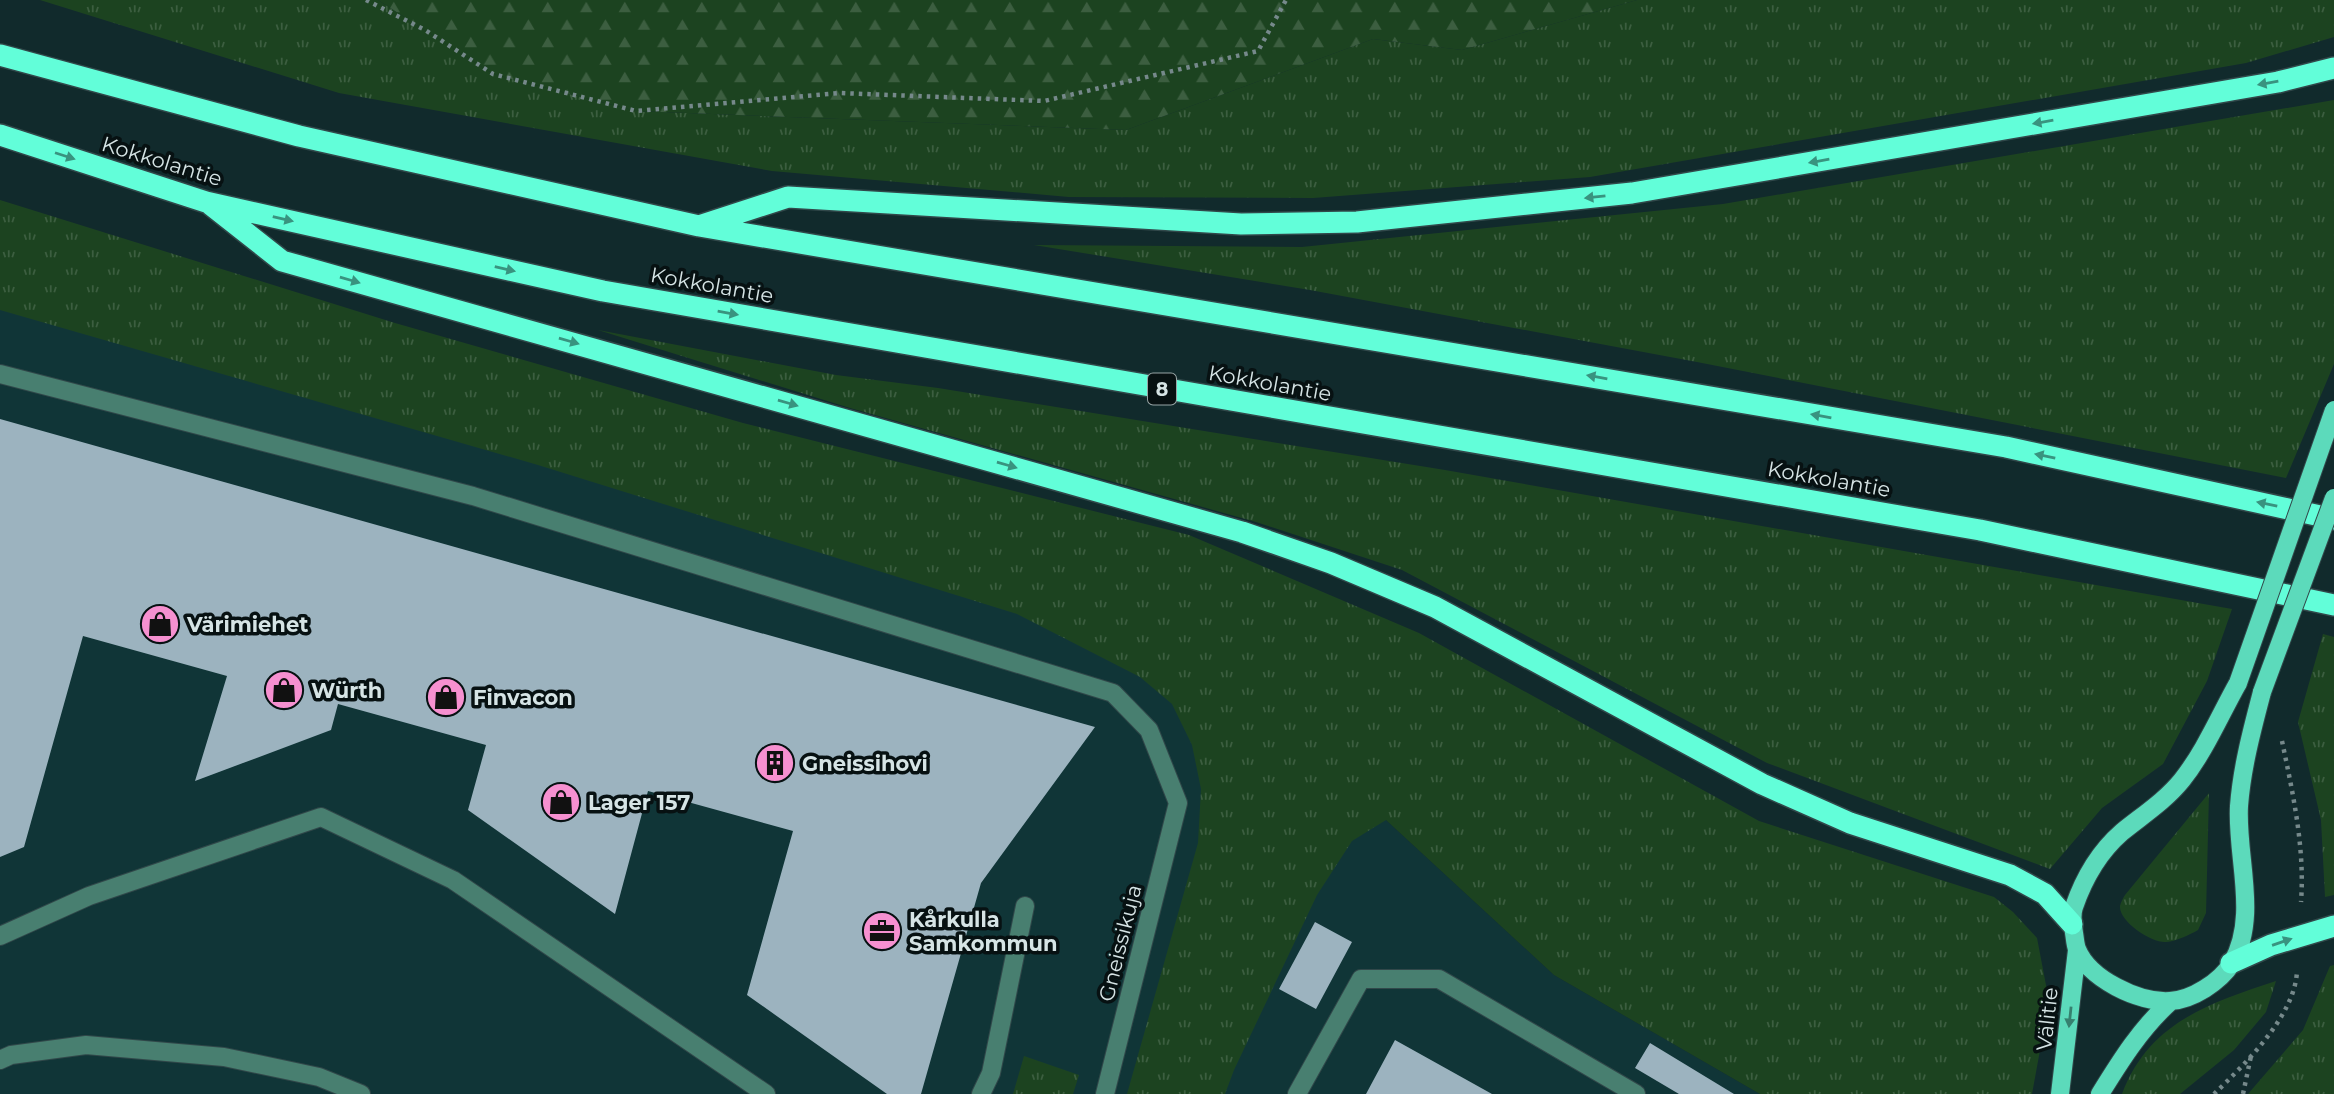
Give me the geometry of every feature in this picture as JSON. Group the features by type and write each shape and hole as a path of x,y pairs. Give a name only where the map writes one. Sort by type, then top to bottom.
{"highway":[{"path":"0,55 299,136 699,226 2006,447 2334,519"},
{"path":"699,226 788,197 1241,224 1357,222 1632,193 2278,82 2334,68"},
{"name":"Kokkolantie","path":"0,135 206,202 603,291 1980,530 2334,605"},
{"path":"206,202 282,261 1242,532 1331,564 1435,607 1762,784 1850,823 2010,875 2045,894 2072,924"},
{"path":"2231,963 2271,945 2334,926"}],"main road":[{"path":"2334,410 2238,684 2182,779 2157,806 2120,834 2092,865 2073,910 2072,924 2077,950 2094,972 2112,985 2143,998 2171,1001 2196,993 2214,981 2231,963 2245,929 2244,886 2239,847 2243,765 2262,692 2334,498"},
{"name":"Välitie","path":"2060,1094 2077,950"},
{"path":"2100,1094 2130,1046 2153,1017 2171,1001"}],"street":[{"name":"Gneissikuja","path":"0,374 474,496 1113,693 1149,730 1178,803 1105,1094"},
{"path":"0,936 89,896 321,817 453,880 766,1094"},
{"path":"981,1094 991,1073 1026,906"},
{"path":"1297,1094 1361,979 1439,979 1636,1094"},
{"path":"0,1060 11,1055 86,1045 224,1057 319,1077 361,1094"}],"path":[{"path":"366,0 425,30 493,74 636,111 839,93 1044,101 1258,51 1286,0"},
{"path":"2243,1094 2251,1055"}],"shaded area":[{"path":"0,275 1178,628 1554,975 1760,1094 0,1094"}],"green space":[{"path":"40,0 378,0 493,74 636,111 1126,130 1373,39 1462,50 1637,0 2334,0 2334,37 2246,63 1590,177 1313,198 1069,197 772,171 339,93"},
{"path":"378,0 1637,0 1462,50 1373,39 1126,130 636,111 493,74"},
{"path":"2334,100 2334,364 2286,478 1697,362 1310,290 1034,245 1302,247 1723,204"},
{"path":"0,200 395,323 743,423 1189,535 1419,633 1759,821 1994,897 2013,912 2037,938 2049,1001 2032,1094 1760,1094 1554,975 1386,820 1352,841 1317,895 1225,1094 1127,1094 1198,843 1201,789 1192,745 1172,704 1140,677 1017,614 538,465 0,310"},
{"path":"598,330 836,375 938,388 1445,470 2232,609 2207,681 2163,764 2102,808 2050,869 1767,763 1402,570 1256,522 850,408"},
{"path":"2323,634 2334,637 2334,895 2325,897 2321,820 2298,722"},
{"path":"2209,793 2206,913 2198,930 2191,934 2166,942 2153,939 2130,925 2121,912 2121,903"},
{"path":"2334,965 2334,1094 2248,1094 2303,1030 2330,966"},
{"path":"2276,981 2266,1012 2234,1050 2180,1094 2122,1094 2134,1069 2148,1049 2165,1032 2205,1007"},
{"path":"1024,1056 1079,1075 1073,1094 1013,1094"}],"building":[{"name":"Gneissihovi","path":"0,419 1095,727 981,883 921,1094 887,1094 747,995 793,831 648,791 615,914 468,810 486,745 338,704 331,730 195,781 227,676 83,636 24,847 0,857"},
{"path":"1315,922 1352,942 1316,1009 1279,989"},
{"path":"1395,1040 1492,1094 1366,1094"},
{"path":"1650,1043 1734,1094 1679,1094 1635,1068"}],"place":[{"name":"Värimiehet","path":"160,624"},
{"name":"Würth","path":"284,690"},
{"name":"Finvacon","path":"446,697"},
{"name":"Gneissihovi","path":"775,763"},
{"name":"Lager 157","path":"561,802"},
{"name":"Kårkulla Samkommun","path":"882,931"}]}
